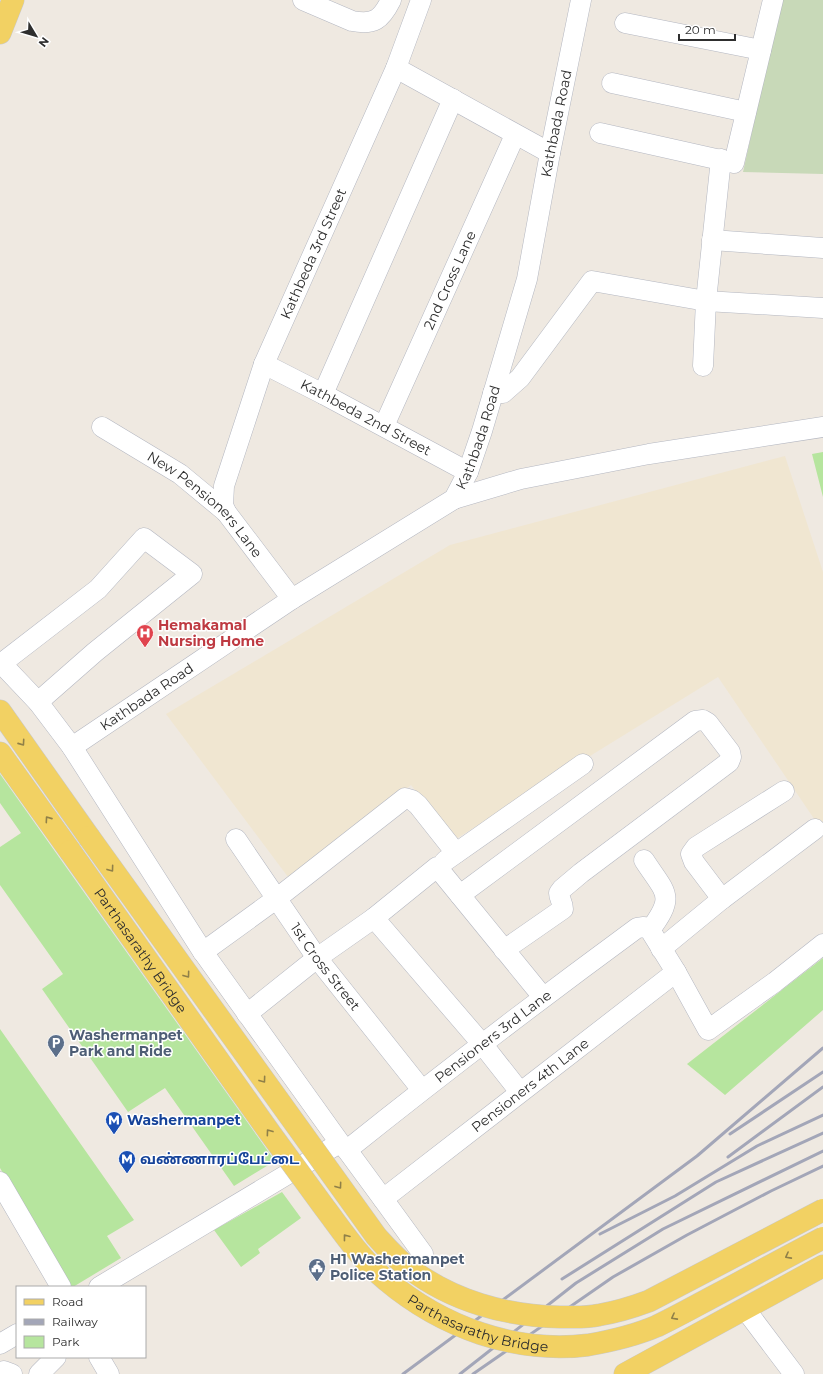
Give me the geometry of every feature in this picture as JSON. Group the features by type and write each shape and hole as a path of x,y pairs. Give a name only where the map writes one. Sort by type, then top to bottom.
{"main road":[{"path":"0,33 13,0"},
{"name":"Parthasarathy Bridge","path":"0,712 351,1204 376,1236 408,1268 447,1292 482,1306 536,1317 576,1318 627,1309 649,1301 823,1210"},
{"name":"Parthasarathy Bridge","path":"0,753 344,1234 376,1271 388,1282 416,1302 453,1324 475,1333 497,1339 532,1345 575,1346 613,1340 654,1327 823,1238"},
{"path":"625,1374 823,1266"}],"street":[{"path":"303,0 352,21 368,22 376,20 384,13 391,0"},
{"name":"Kathbeda 3rd Street","path":"226,512 223,505 224,486 264,364 396,68 421,0"},
{"name":"Kathbada Road","path":"72,747 292,599 454,499 468,472 527,279 550,153 581,0"},
{"path":"703,366 706,301 712,240 727,161 746,112 773,0"},
{"path":"625,23 761,50"},
{"path":"396,68 550,153"},
{"path":"612,83 746,112"},
{"path":"323,394 454,99"},
{"path":"600,133 727,161"},
{"name":"2nd Cross Lane","path":"384,426 515,134"},
{"path":"712,240 823,248"},
{"path":"493,393 503,393 520,378 592,282 706,301 823,308"},
{"name":"Kathbeda 2nd Street","path":"264,364 384,426 468,472"},
{"name":"New Pensioners Lane","path":"102,427 180,474 226,512 292,599"},
{"path":"454,499 521,479 649,454 823,427"},
{"path":"38,702 95,652 192,574 144,538 98,589 1,663 38,702 72,747 203,952 343,1146 384,1198 423,1254"},
{"path":"460,895 695,721 703,720 708,723 730,752 731,757 729,762 581,873 559,893 563,909 504,950"},
{"path":"247,1014 317,958 374,918 437,867 583,764"},
{"path":"722,899 694,862 691,854 693,850 784,791"},
{"path":"203,952 276,899 405,798 412,800 418,806 456,853"},
{"path":"662,949 722,899 816,829"},
{"name":"1st Cross Street","path":"236,839 317,958 422,1090"},
{"path":"644,860 664,890 666,898 665,907 660,916 646,928 662,949 676,972 708,1030 823,944"},
{"path":"437,867 543,997"},
{"path":"374,918 483,1045 520,1092"},
{"name":"Pensioners 3rd Lane","path":"101,1286 343,1146 483,1045 543,997 637,928 646,928"},
{"name":"Pensioners 4th Lane","path":"384,1198 676,972"},
{"path":"1,1186 60,1286"},
{"path":"744,1309 794,1374"},
{"path":"0,1344 16,1335"},
{"path":"39,1374 55,1358"},
{"path":"100,1358 109,1374"},
{"path":"0,1374 4,1371 12,1374"}],"shaded area":[{"path":"785,456 823,572 823,832 718,677 454,840 411,785 291,881 166,714 450,545"}],"green space":[{"path":"781,0 823,0 823,174 743,172"},
{"path":"823,452 823,497 812,454"},
{"path":"0,774 275,1161 234,1186 165,1088 128,1112 42,989 63,974 0,885 0,847 21,833 0,803"},
{"path":"823,958 823,1010 725,1095 687,1064"},
{"path":"0,1029 134,1220 107,1236 121,1258 75,1286 68,1286 0,1168"},
{"path":"282,1192 301,1218 258,1249 260,1253 241,1267 214,1230"}],"railway":[{"path":"403,1374 697,1156 823,1048"},
{"path":"730,1134 823,1072"},
{"path":"728,1157 823,1087"},
{"path":"600,1234 675,1196 757,1146 823,1115"},
{"path":"562,1279 716,1182 823,1133"},
{"path":"460,1374 576,1283 663,1229 823,1151"},
{"path":"473,1374 613,1277 687,1235 771,1191 823,1166"}],"place":[{"name":"Hemakamal Nursing Home","path":"145,648"},
{"name":"Washermanpet Park and Ride","path":"56,1058"},
{"name":"Washermanpet","path":"114,1135"},
{"name":"வண்ணாரப்பேட்டை","path":"127,1174"},
{"name":"H1 Washermanpet Police Station","path":"317,1282"}]}
